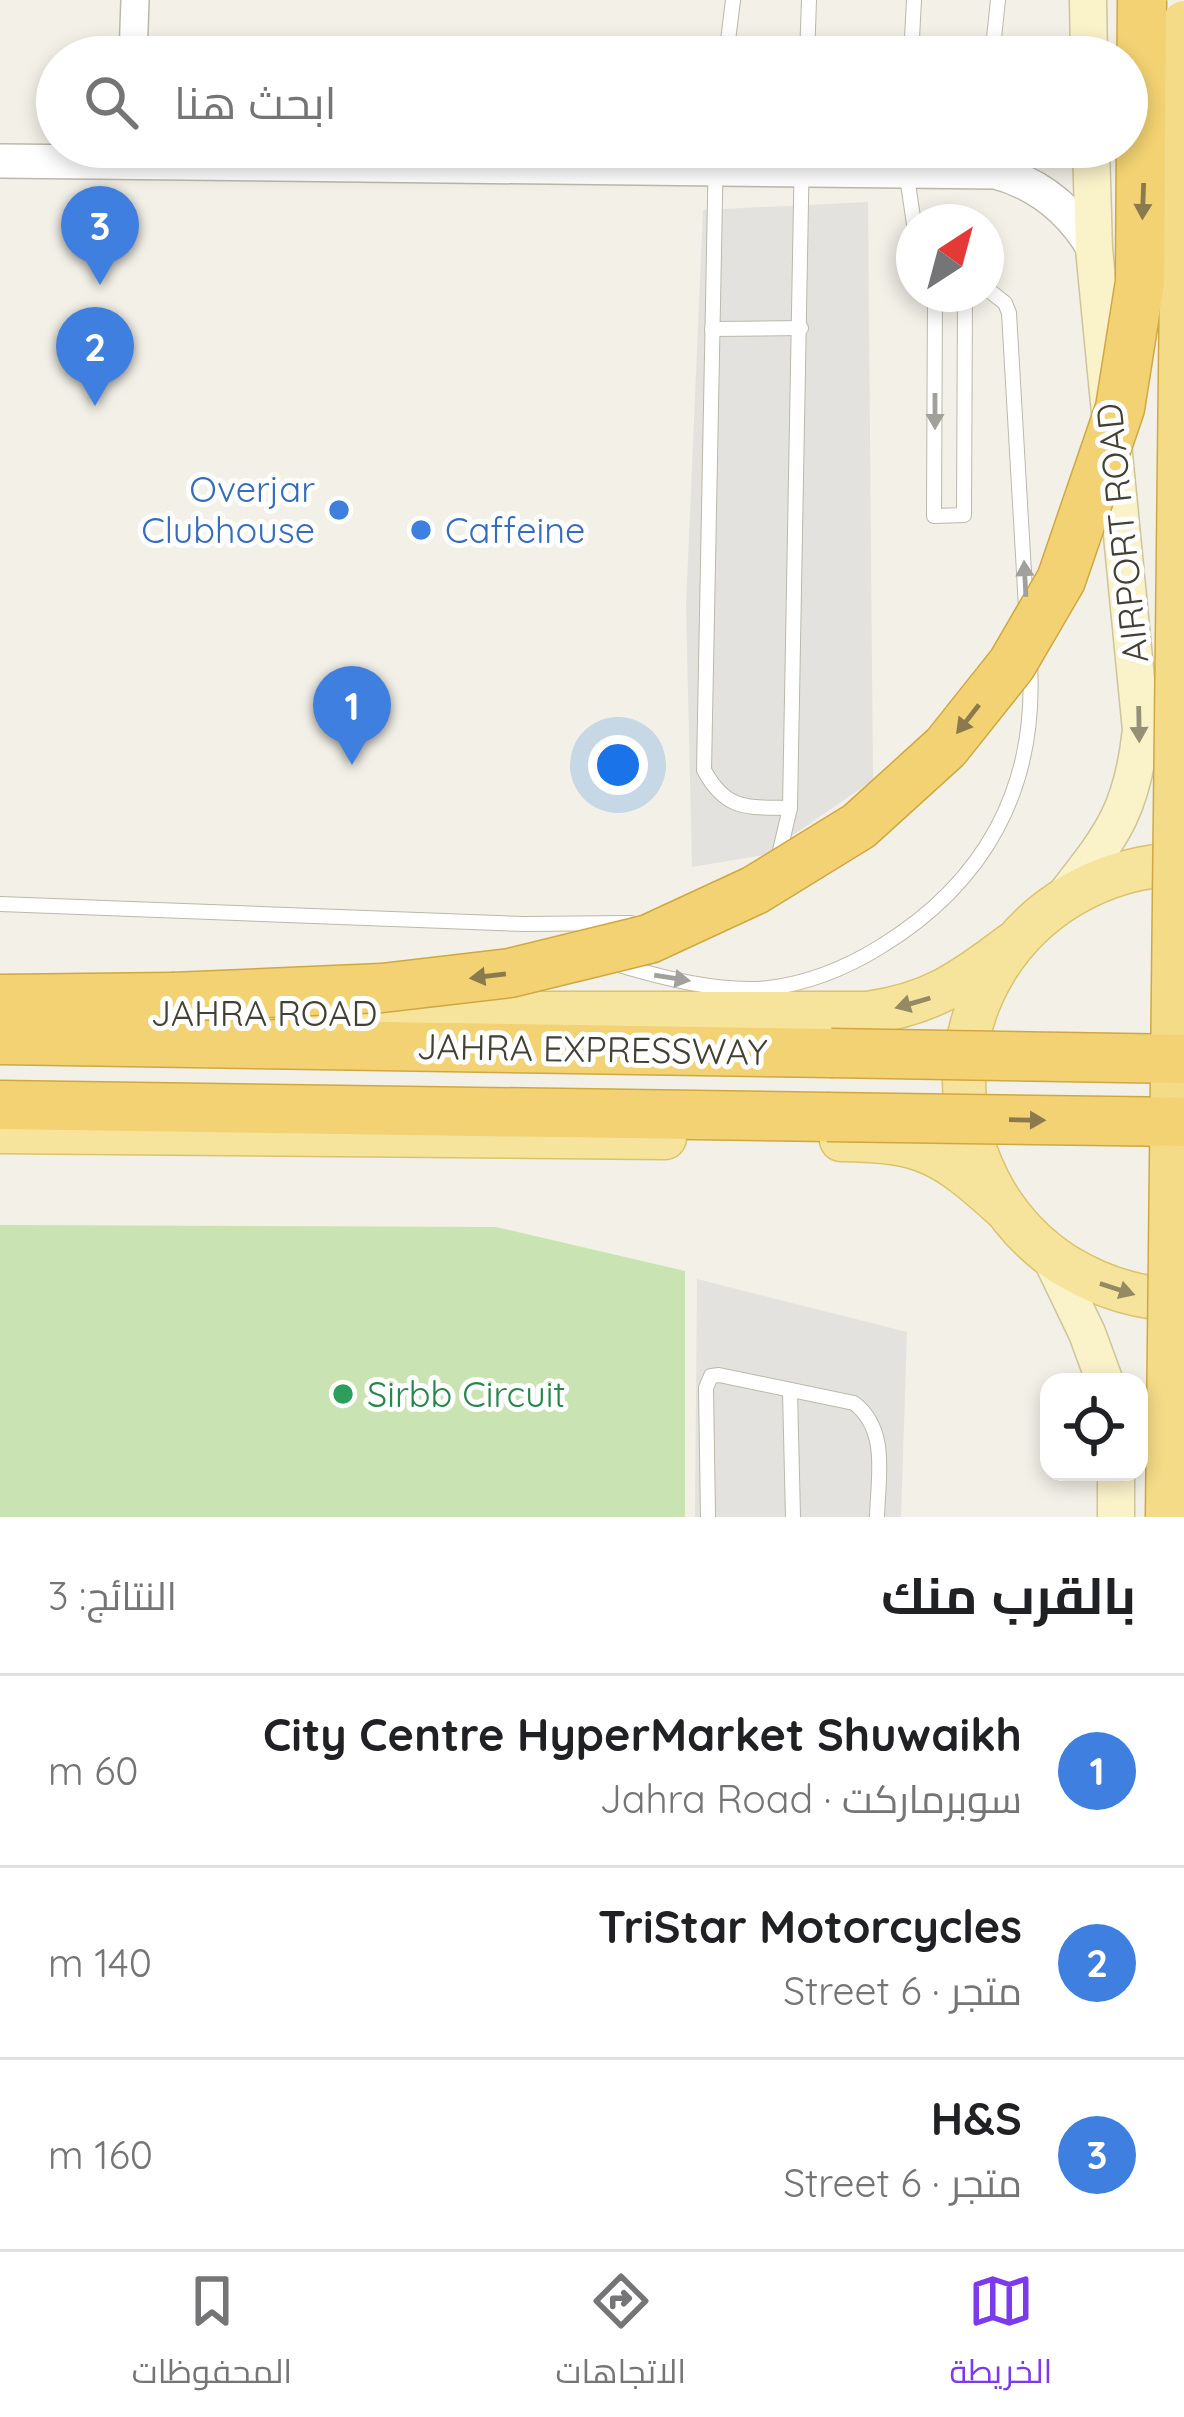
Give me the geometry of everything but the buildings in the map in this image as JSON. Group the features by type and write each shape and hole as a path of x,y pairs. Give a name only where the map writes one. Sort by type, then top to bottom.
{"highway":[{"path":"1142,0 1142,36"},
{"name":"AIRPORT ROAD","path":"1167,1517 1184,22"},
{"path":"0,999 382,988 511,973 650,939 754,890 859,826 946,747 1012,664 1061,580 1120,408 1140,282 1141,168"},
{"name":"JAHRA EXPRESSWAY","path":"0,1040 1184,1059"},
{"name":"JAHRA EXPRESSWAY","path":"0,1105 1184,1122"}],"main road":[{"name":"AIRPORT ROAD","path":"1063,898 1113,833 1136,781 1142,730 1094,249 1092,168"},
{"path":"1005,1209 973,1144 964,1075 977,1005 1012,944 1063,898 1126,871 1184,864"},
{"name":"JAHRA ROAD","path":"0,1013 867,1013 930,999 958,985 1012,944"},
{"path":"0,1132 893,1141 924,1147 963,1172 1050,1256 1106,1286 1184,1300"},
{"path":"1050,1256 1101,1373"},
{"path":"1116,1481 1117,1517"}],"street":[{"path":"134,36 135,0"},
{"path":"956,168 1019,178 1070,215 1094,249"}],"lane":[{"path":"729,36 733,0"},
{"path":"808,36 809,0"},
{"path":"912,36 914,0"},
{"path":"994,36 998,0"},
{"path":"715,168 704,770 715,790 732,804 790,808"},
{"path":"750,911 762,901 790,808 802,168"},
{"path":"907,168 911,204"},
{"path":"524,924 575,953 653,975 765,988 805,982 854,963 933,911 971,870 997,832 1015,788 1032,701 1009,313 1004,302"},
{"path":"935,312 934,516 964,514 965,312"},
{"path":"712,329 801,328"},
{"path":"0,904 524,924 724,922"},
{"path":"708,1517 706,1388 711,1376 719,1375 854,1403 868,1414 878,1438 877,1517"},
{"path":"790,1391 793,1517"}],"green space":[{"name":"Sirbb Circuit","path":"0,1225 496,1227 685,1271 685,1517 0,1517"}],"shaded area":[{"path":"868,202 873,780 764,855 692,867 686,606 703,210"},
{"path":"697,1279 907,1332 901,1517 695,1517"}],"place":[{"name":"H&S","path":"100,285"},
{"name":"TriStar Motorcycles","path":"95,406"},
{"name":"Overjar Clubhouse","path":"339,510"},
{"name":"Caffeine","path":"421,530"},
{"name":"City Centre HyperMarket Shuwaikh","path":"352,765"},
{"name":"Sirbb Circuit","path":"343,1394"}]}
